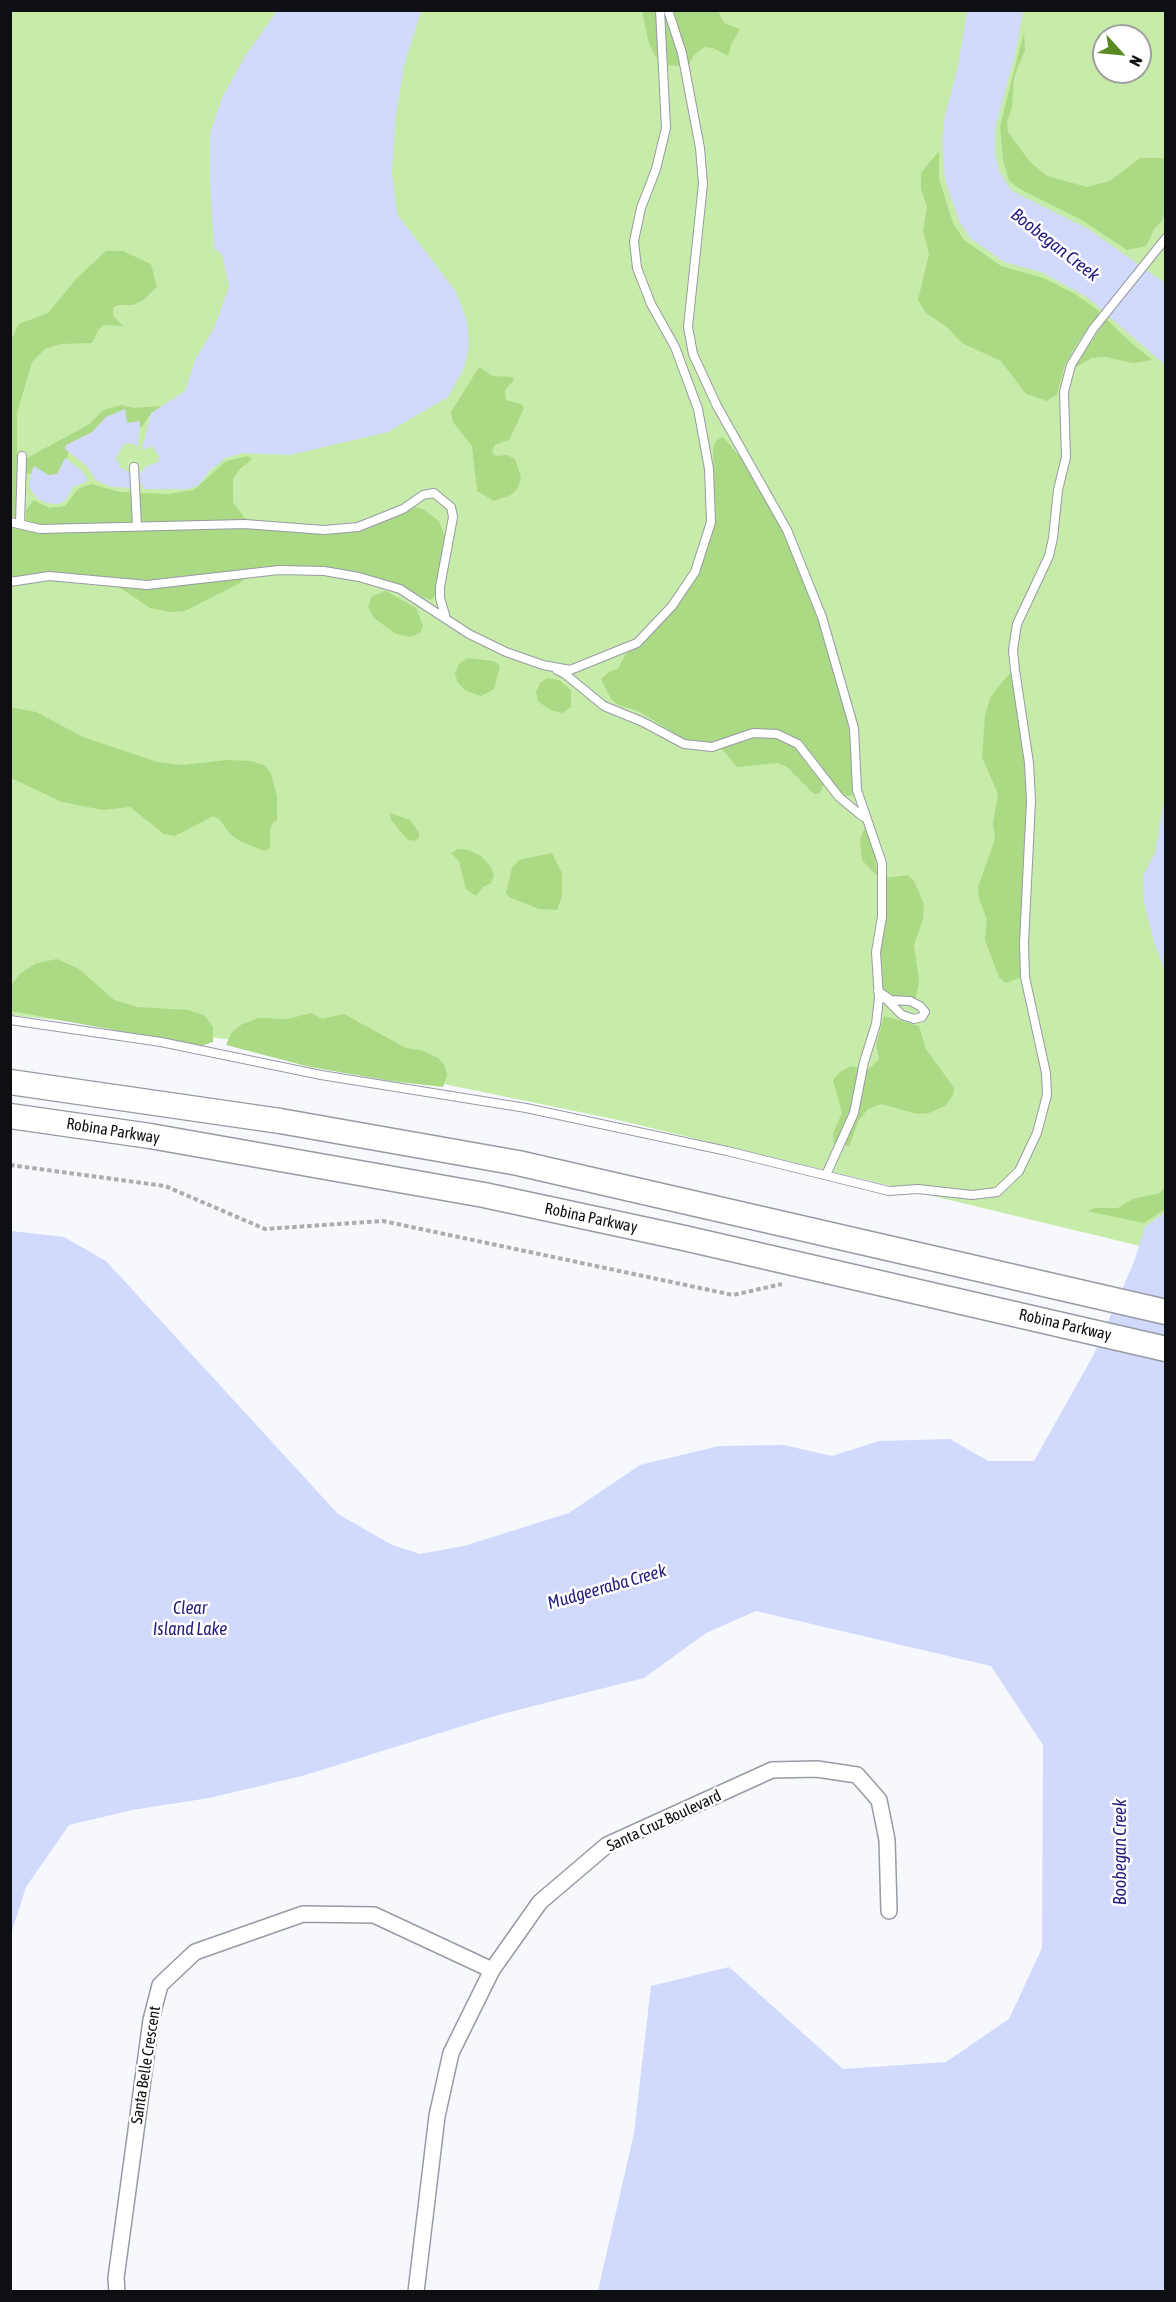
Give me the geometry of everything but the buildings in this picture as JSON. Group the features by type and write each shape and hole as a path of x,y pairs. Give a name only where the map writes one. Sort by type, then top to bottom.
{"main road":[{"name":"Robina Parkway","path":"10,1083 280,1121 518,1163 1166,1312"},
{"name":"Robina Parkway","path":"10,1116 150,1136 484,1195 684,1238 1166,1349"}],"street":[{"name":"Santa Cruz Boulevard","path":"416,2292 437,2116 451,2053 492,1970 540,1902 607,1845 772,1770 817,1769 856,1775 879,1800 887,1840 889,1911"},
{"name":"Santa Belle Crescent","path":"117,2292 116,2278 151,2020 160,1985 195,1952 303,1914 374,1916 492,1970"}],"lane":[{"path":"541,664 570,670 637,643 672,606 695,572 711,522 709,469 698,409 675,347 651,304 637,268 634,241 641,208 656,169 666,128 660,10"},
{"path":"668,10 682,53 700,148 703,184 688,327 693,354 708,388 787,530 822,617 854,728 857,790 855,801 845,801"},
{"path":"10,1020 161,1042 321,1075 526,1108 889,1191 918,1189 972,1195 997,1192 1019,1171 1045,1111 1047,1095 1046,1072 1025,977 1024,943 1032,801 1013,650 1017,624 1049,556 1053,538 1058,490 1066,457 1064,392 1071,365 1092,329 1166,238"},
{"path":"20,524 22,456"},
{"path":"134,467 137,526"},
{"path":"10,522 40,529 245,524 324,530 358,527 403,509 423,495 434,493 451,507 453,517 440,594 437,601 432,603 414,598"},
{"path":"10,582 49,576 147,585 279,570 324,571 359,577 400,590 469,634 565,674 604,706 643,722 684,744 712,747 753,734 777,734 798,744 845,801 867,823"},
{"path":"440,594 442,609 447,619"},
{"path":"581,686 578,671 587,664"},
{"path":"826,1175 854,1113 864,1062 876,1024 878,991 876,952 882,917 882,863 857,790"},
{"path":"878,991 891,1000 910,1001 920,1005 925,1012 922,1017 914,1020 902,1015 878,991"}],"path":[{"path":"10,1165 165,1186 266,1229 383,1221 733,1295 793,1282"}],"green space":[{"path":"11,11 1165,11 1165,1252 618,1120 226,1039 11,1015"},
{"path":"642,11 718,11 724,23 740,29 728,56 713,48 704,47 694,55 689,64 666,65 655,56 648,40"},
{"path":"1024,32 1025,50 1014,77 1012,107 1007,122 1008,132 1030,162 1047,176 1087,187 1110,181 1140,158 1165,158 1165,209 1162,221 1154,229 1146,246 1127,250 1080,219 1022,190 1009,181 1003,160 1000,126"},
{"path":"939,151 939,179 953,223 964,240 1001,266 1044,278 1075,294 1099,311 1098,316 1078,342 1065,365 1057,394 1047,401 1026,394 1001,361 962,343 948,328 925,312 918,300 929,254 923,231 927,207 921,189 921,173"},
{"path":"106,251 123,251 151,264 157,287 143,300 133,305 118,305 113,308 113,316 123,326 104,325 99,329 92,343 60,344 45,349 32,362 17,413 17,519 11,518 11,339 19,324 48,313 78,277"},
{"path":"1106,319 1152,360 1133,363 1106,357 1092,358 1074,368"},
{"path":"479,367 493,376 513,377 514,380 505,390 506,400 521,404 524,408 509,440 495,445 492,452 496,456 507,455 515,459 521,477 518,488 511,495 494,501 477,491 472,446 453,422 451,412"},
{"path":"122,405 134,408 160,406 158,411 148,417 143,426 93,436 70,447 65,467 58,476 23,473 25,459 88,425 103,410"},
{"path":"723,437 753,472 796,559 816,611 847,713 855,788 852,796 846,796 831,783 824,784 819,794 814,794 787,767 778,763 737,767 721,748 684,739 638,711 618,705 611,699 601,679 610,671 618,669 625,655 667,617 694,581 715,516 713,447 717,440"},
{"path":"248,456 252,459 240,469 233,479 233,503 244,517 258,528 345,530 411,506 423,509 439,521 445,537 437,593 431,600 416,595 401,586 287,567 255,569 240,583 185,611 170,612 150,608 122,589 95,575 38,573 11,581 10,526 21,527 26,521 26,510 34,500 49,508 65,506 78,489 91,484 119,492 169,494 194,490 226,461"},
{"path":"386,591 416,608 423,626 420,633 410,637 396,634 374,618 368,607 372,596"},
{"path":"467,658 494,661 500,666 494,689 481,696 466,691 458,683 455,674 459,664"},
{"path":"1009,674 1013,676 1026,756 1028,792 1020,978 1005,983 999,977 985,940 987,919 979,899 978,887 995,839 993,823 998,794 982,757 985,715 991,696"},
{"path":"547,678 559,680 571,690 571,707 562,713 550,710 538,701 536,692 540,683"},
{"path":"10,707 36,712 83,737 157,762 182,765 227,760 251,761 264,765 271,773 277,796 277,820 272,824 270,831 270,848 264,851 240,841 231,835 219,819 213,816 175,836 164,834 130,807 103,810 62,802 11,778"},
{"path":"390,813 410,820 419,833 419,838 414,841 407,839 391,820"},
{"path":"865,828 875,848 877,876 862,860 860,839"},
{"path":"458,849 468,850 481,856 491,867 494,875 491,883 483,887 476,896 466,889 459,861 451,853"},
{"path":"552,853 562,873 562,896 557,910 539,909 509,897 506,893 512,868 519,860"},
{"path":"908,875 914,881 924,904 923,919 914,945 919,981 916,998 913,999 892,996 881,987 878,953 886,916 885,878"},
{"path":"57,959 79,969 114,1000 137,1007 188,1010 204,1015 213,1027 213,1042 201,1046 11,1011 11,985 21,973 37,963"},
{"path":"312,1013 322,1019 344,1014 406,1048 424,1051 438,1058 444,1064 447,1075 443,1087 310,1067 226,1045 232,1032 242,1024 259,1018 287,1019"},
{"path":"884,1016 919,1026 926,1049 954,1088 953,1096 945,1106 929,1113 917,1114 881,1104 868,1109 859,1120 849,1146 834,1144 833,1133 842,1113 833,1080 840,1072 851,1066 868,1070 879,1059 876,1045"},
{"path":"1165,1187 1165,1209 1144,1223 1087,1211 1095,1208 1118,1208 1133,1199 1160,1193"}],"water":[{"path":"277,11 421,11 404,66 396,115 392,172 397,214 456,292 467,321 469,346 464,368 448,397 388,432 290,455 243,453 226,458 209,471 199,485 188,489 143,489 138,475 147,466 158,462 159,456 152,446 142,450 151,413 185,391 195,360 214,328 229,287 222,255 214,248 210,133 222,98 244,58"},
{"name":"Boobegan Creek","path":"967,11 1023,11 1016,50 995,129 995,154 999,171 1012,191 1088,229 1165,283 1165,365 1087,297 1041,272 1004,262 971,239 959,221 945,180 942,141 945,115 958,66"},
{"path":"125,409 127,423 140,421 138,447 131,443 124,444 116,458 120,467 130,473 135,488 111,487 96,480 87,466 65,449 66,445 92,432 106,417"},
{"path":"65,458 83,472 88,481 73,487 66,500 58,504 46,503 37,498 30,488 30,477 34,466 48,475 57,474"},
{"path":"1165,794 1165,971 1154,942 1144,902 1143,875 1155,853"},
{"name":"Clear Island Lake","path":"1165,1212 1165,2291 598,2291 634,2133 651,1986 729,1967 843,2069 946,2062 1009,2019 1042,1948 1043,1745 991,1666 756,1611 706,1633 644,1678 498,1715 302,1776 209,1798 132,1810 69,1825 26,1887 11,1934 11,1231 64,1237 106,1261 338,1514 392,1545 420,1554 464,1546 569,1513 640,1465 719,1446 784,1445 832,1456 879,1441 950,1439 988,1461 1034,1461 1093,1356 1134,1262 1145,1227"}],"water label":[{"name":"Mudgeeraba Creek","path":"607,1587"}]}
